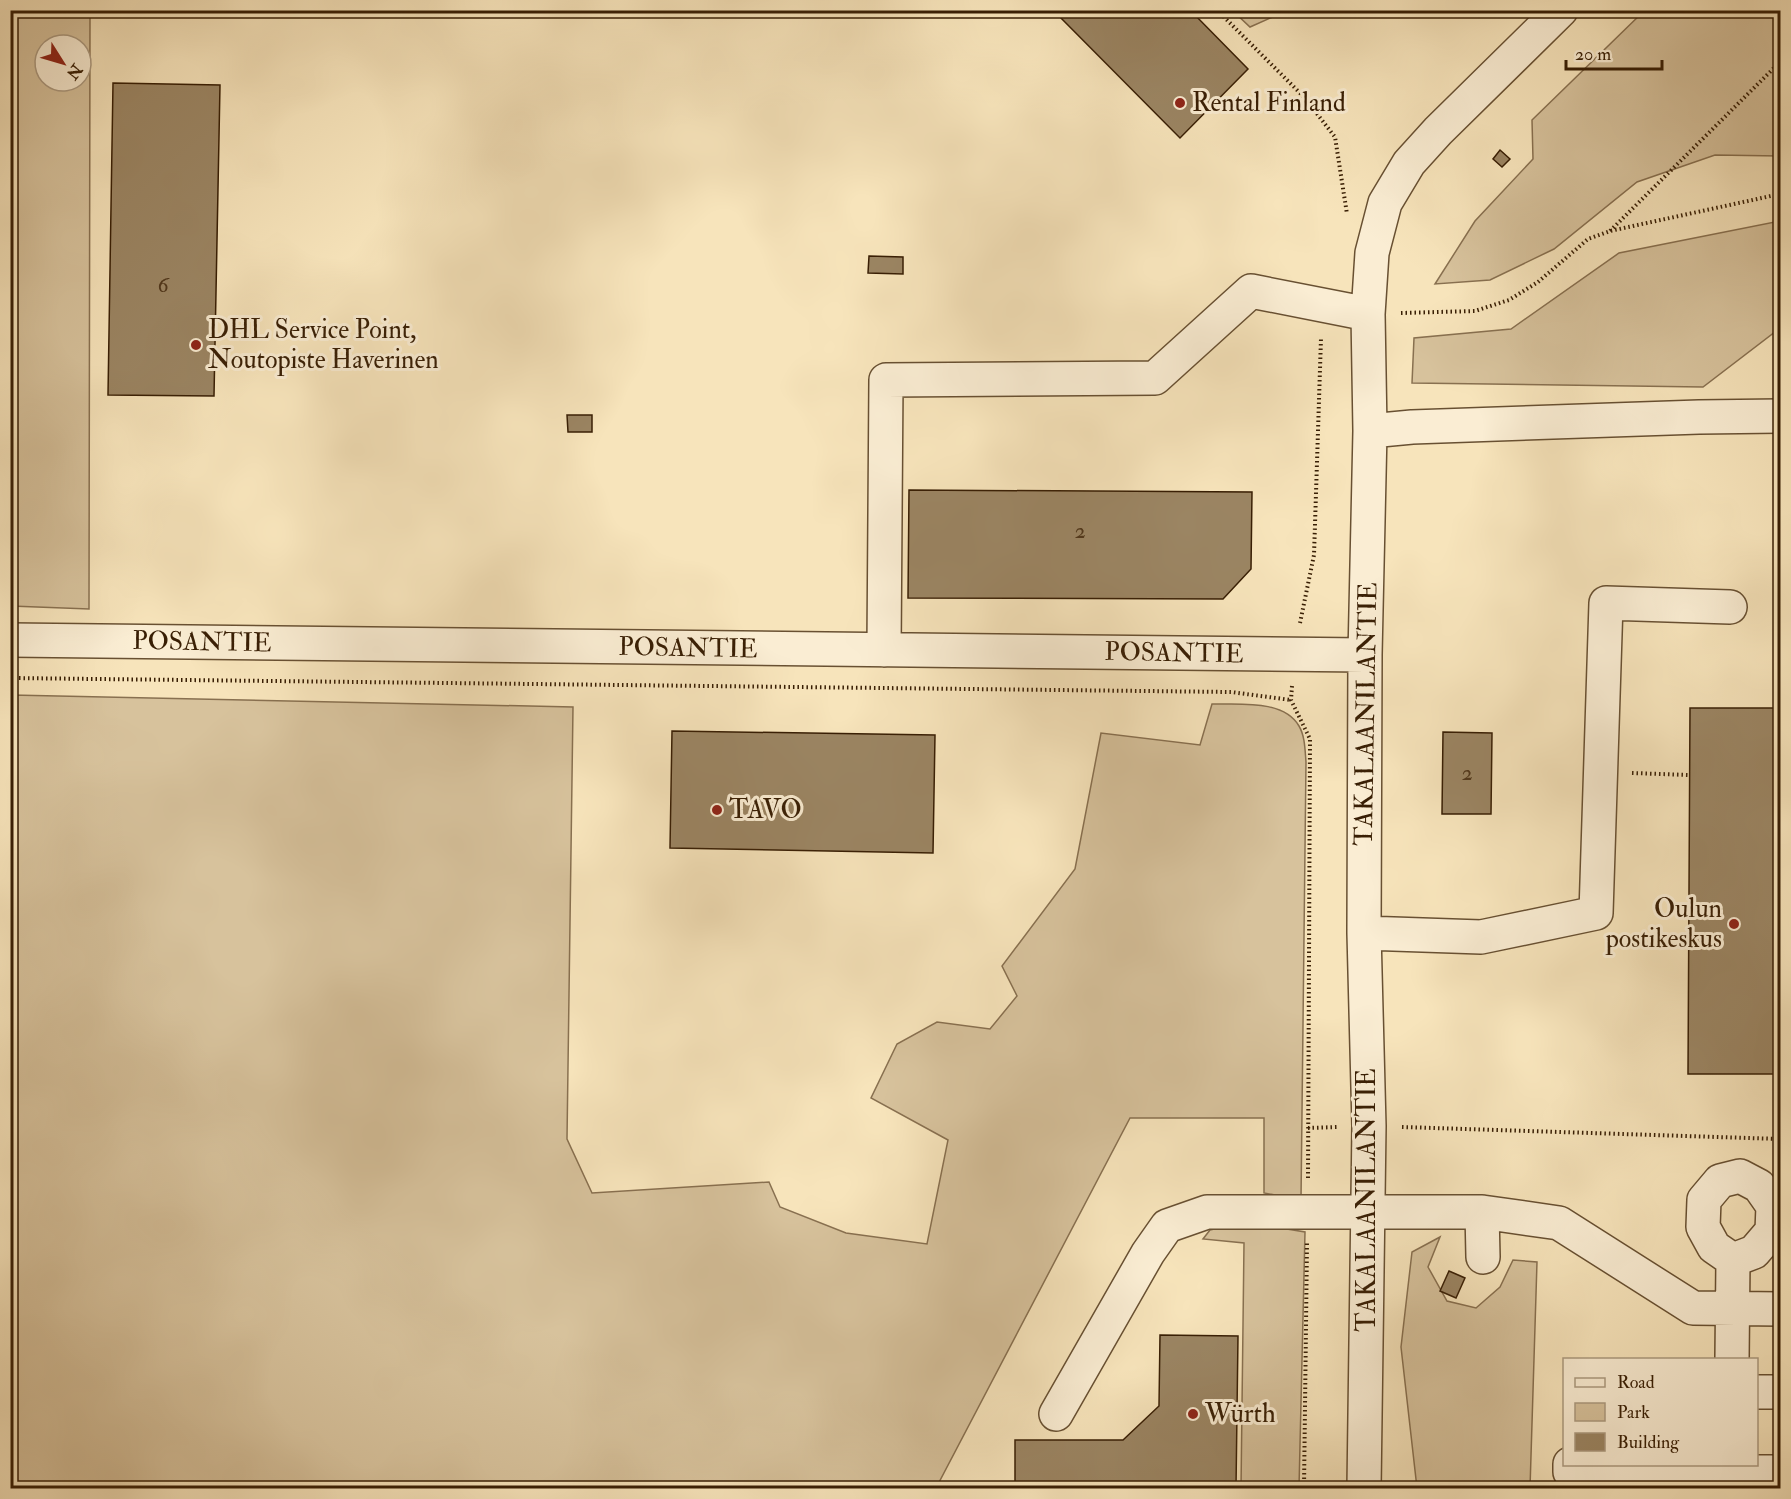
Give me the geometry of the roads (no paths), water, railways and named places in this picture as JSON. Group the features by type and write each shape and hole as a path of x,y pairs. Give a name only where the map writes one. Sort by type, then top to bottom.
{"street":[{"name":"TAKALAANILANTIE","path":"1364,1488 1370,1126 1364,933 1365,655 1370,431 1368,314 1372,253 1385,203 1409,164 1438,131 1562,10"},
{"path":"884,650 886,380 1155,378 1251,291 1368,314"},
{"path":"1370,431 1412,427 1780,416"},
{"path":"1364,933 1481,938 1596,913 1606,603 1730,607"},
{"name":"POSANTIE","path":"10,640 1365,655"},
{"path":"1056,1414 1148,1253 1167,1226 1207,1212 1482,1212 1559,1222 1693,1308 1780,1309"},
{"path":"1482,1212 1484,1257"},
{"path":"1732,1358 1733,1260"},
{"path":"1758,1392 1780,1392"},
{"path":"1570,1466 1570,1472 1733,1468 1780,1472"}],"place":[{"name":"Rental Finland","path":"1180,103"},
{"name":"DHL Service Point, Noutopiste Haverinen","path":"196,345"},
{"name":"TAVO","path":"717,810"},
{"name":"Oulun postikeskus","path":"1734,924"},
{"name":"Würth","path":"1193,1414"}]}
